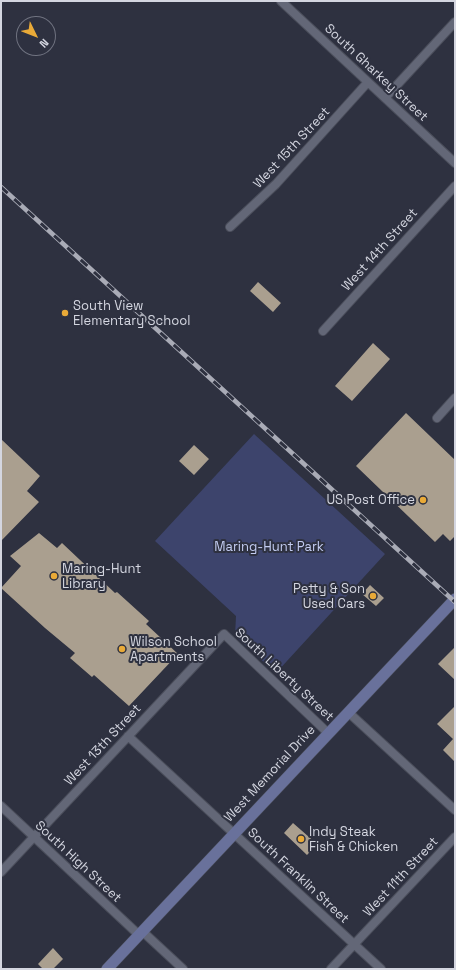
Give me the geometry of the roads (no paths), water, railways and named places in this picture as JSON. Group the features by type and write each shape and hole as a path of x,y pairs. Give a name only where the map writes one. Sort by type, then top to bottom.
{"main road":[{"name":"West Memorial Drive","path":"107,969 455,599"}],"street":[{"name":"South Gharkey Street","path":"281,1 455,163"},
{"path":"385,98 455,22"},
{"name":"West 15th Street","path":"230,227 276,184 368,82"},
{"name":"West 14th Street","path":"323,331 455,186"},
{"path":"437,418 455,398"},
{"name":"South Liberty Street","path":"224,634 328,733"},
{"name":"West 13th Street","path":"1,872 224,634"},
{"name":"South Liberty Street","path":"348,712 455,810"},
{"name":"South Franklin Street","path":"128,736 381,969"},
{"name":"South High Street","path":"1,806 141,933 183,969"},
{"name":"West 11th Street","path":"331,969 455,837"}],"railway":[{"path":"1,187 455,602"}],"place":[{"name":"South View Elementary School","path":"65,313"},
{"name":"US Post Office","path":"423,500"},
{"name":"Maring-Hunt Library","path":"54,576"},
{"name":"Petty & Son Used Cars","path":"373,596"},
{"name":"Wilson School Apartments","path":"122,649"},
{"name":"Indy Steak Fish & Chicken","path":"301,839"}],"park label":[{"name":"Maring-Hunt Park","path":"269,547"}]}
